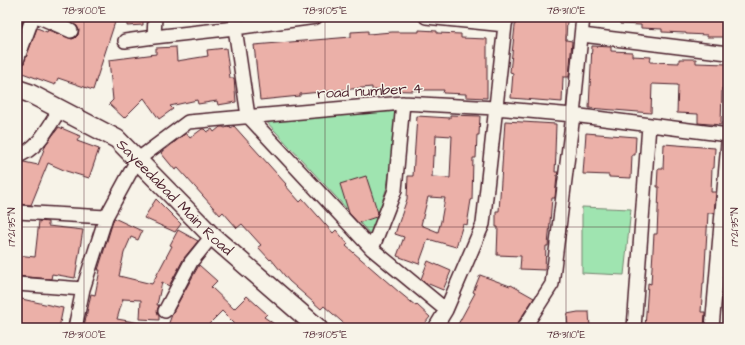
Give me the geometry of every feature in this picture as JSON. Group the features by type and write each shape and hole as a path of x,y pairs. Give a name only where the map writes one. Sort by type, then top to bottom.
{"main road":[{"name":"Sayeedabad Main Road","path":"17,89 29,93 117,139 212,236 314,327"}],"street":[{"path":"17,60 33,17"},
{"path":"39,17 71,31"},
{"path":"154,37 155,17"},
{"path":"125,41 235,23 316,17"},
{"path":"426,17 506,21 483,224 446,310 435,328"},
{"path":"524,328 552,284 573,115 583,17"},
{"path":"235,23 248,116 372,249 446,310"},
{"path":"582,35 728,53"},
{"path":"372,249 395,190 403,103"},
{"name":"road number 4","path":"75,328 83,289 106,217 137,160 188,122 403,103 495,108 573,115 728,135"},
{"path":"17,156 24,154 36,145 60,109"},
{"path":"634,328 649,125"},
{"path":"712,328 728,143"},
{"path":"17,212 106,217"},
{"path":"165,311 191,262 212,236"},
{"path":"17,284 83,289"}],"green space":[{"path":"399,111 387,187 371,235 264,119"},
{"path":"582,207 631,209 624,275 582,273"}],"building":[{"path":"17,17 24,17 17,37"},
{"path":"59,17 108,17 116,19 93,90 58,78 55,85 17,71 17,68 22,66 24,63 37,28 47,32 48,30 72,39 78,35 79,30 77,26"},
{"path":"127,17 143,17 143,25 127,26"},
{"path":"516,17 539,17 567,20 566,40 572,41 569,77 563,77 562,102 511,98 513,73 510,72"},
{"path":"620,17 727,17 726,37 707,37 707,35 662,32 662,29 641,28 641,25 620,24"},
{"path":"419,30 437,31 437,33 461,34 461,38 487,39 487,98 466,97 466,94 443,93 444,90 372,90 372,87 300,94 300,96 260,100 254,45 351,37 351,32 368,31 368,34 419,32"},
{"path":"592,46 611,47 611,51 632,52 632,56 651,57 650,62 679,63 679,59 696,59 696,63 727,64 726,88 722,88 721,125 698,123 698,114 677,113 678,85 652,84 651,113 589,108"},
{"path":"176,47 177,61 208,56 207,50 226,48 230,78 234,78 236,102 218,105 217,101 198,104 197,100 170,106 173,109 159,119 144,98 124,118 109,104 113,100 109,60 156,54 156,48"},
{"path":"450,115 480,116 476,158 473,158 472,200 467,225 463,224 456,247 428,239 419,264 397,256 404,237 395,234 407,199 408,176 413,176 417,116 450,118","holes":["436,135 452,136 450,178 432,177","428,197 445,198 438,232 421,225"]},
{"path":"505,121 556,124 555,172 558,172 555,198 552,198 548,246 546,246 545,270 520,269 521,256 497,255 498,227 496,227 496,211 499,211"},
{"path":"230,126 231,128 234,126 286,184 285,185 300,202 303,199 333,233 336,230 348,244 346,246 430,317 421,328 349,328 324,306 321,309 289,281 271,259 270,260 258,247 261,245 242,224 237,228 223,212 220,215 178,168 175,170 161,153 186,133 190,138 202,129 207,132 212,129 214,132 220,127 225,128"},
{"path":"59,127 80,136 77,141 99,149 89,178 66,171 48,163 31,205 17,204 17,192 22,179 17,178 17,164 24,162 38,165 46,144"},
{"path":"586,133 636,137 635,155 632,155 631,178 583,174"},
{"path":"664,144 715,148 711,192 716,192 714,213 708,213 701,312 705,312 704,328 645,328 648,283 651,284 654,234 657,234 659,187 657,187 658,169 663,169"},
{"path":"366,176 378,213 376,217 358,223 349,213 340,184"},
{"path":"156,199 181,224 175,232 144,218"},
{"path":"114,218 142,231 138,240 131,237 124,253 119,276 152,284 172,246 170,245 178,230 198,241 184,258 169,286 162,282 157,305 159,305 157,311 159,320 140,319 141,300 123,299 117,319 140,323 140,328 91,328 84,326 91,294 95,295 100,270 98,270"},
{"path":"39,221 48,222 48,226 83,230 75,278 52,274 51,279 17,276 17,255 35,257"},
{"path":"428,261 451,271 443,290 424,282 421,279"},
{"path":"199,265 217,281 211,287 234,309 247,296 267,314 264,317 280,328 243,328 239,324 237,326 222,311 205,328 167,328 173,312"},
{"path":"480,275 510,286 511,285 534,298 517,324 516,328 456,328 475,293 473,292"},
{"path":"17,298 63,308 59,328 33,328 17,324"},
{"path":"589,312 590,328 568,328 567,314"}]}
